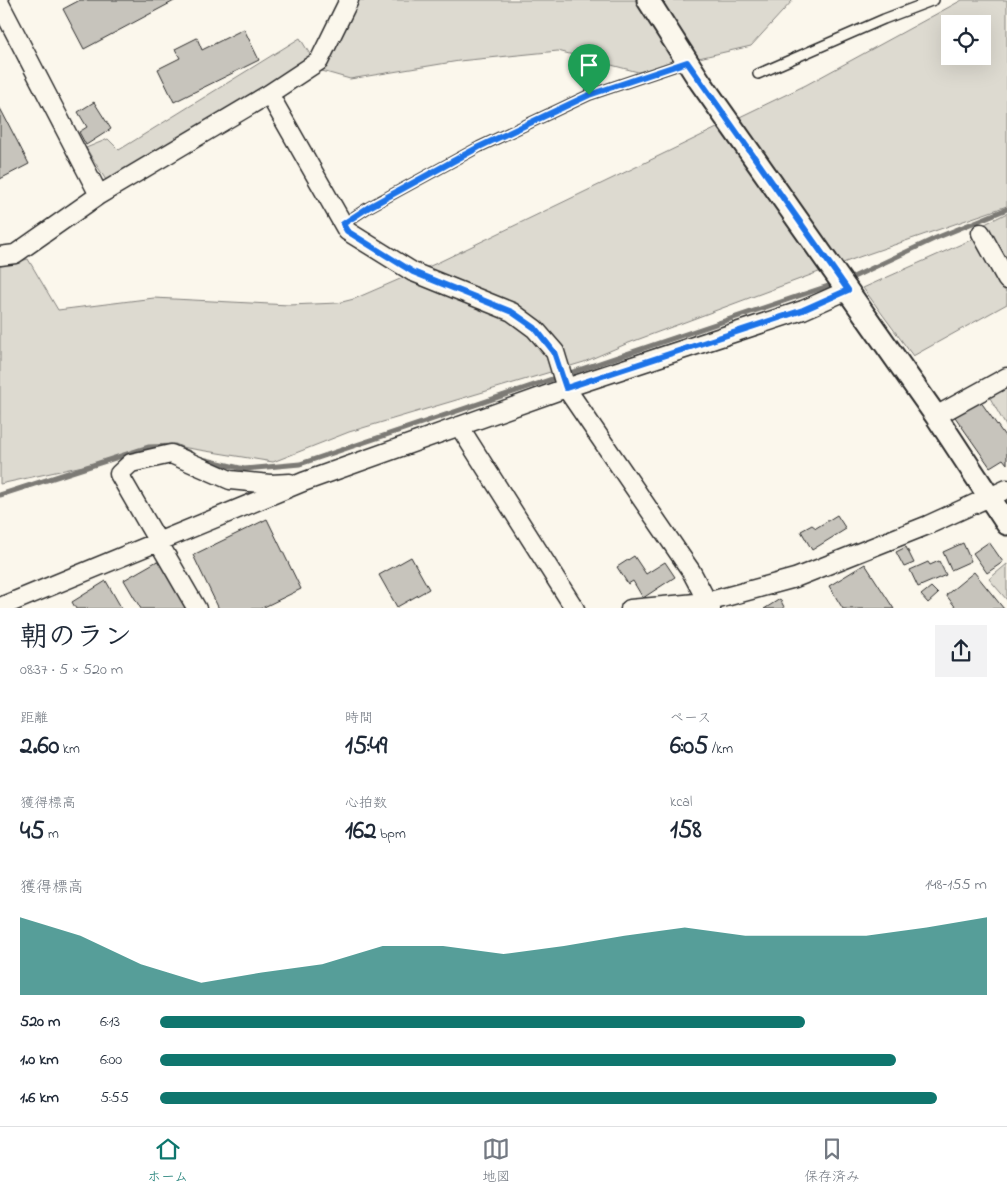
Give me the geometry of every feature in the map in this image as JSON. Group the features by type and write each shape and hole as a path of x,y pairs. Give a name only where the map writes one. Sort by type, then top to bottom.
{"street":[{"path":"0,256 14,254 99,195 270,94 319,61 349,0"},
{"path":"648,0 687,62 936,416 987,497 1007,524"},
{"path":"0,4 99,195"},
{"path":"270,94 347,231 413,272 512,312 535,328 554,352 566,388 691,571 709,605"},
{"path":"981,233 1007,280"},
{"path":"0,607 303,482 566,388 803,310 848,290"},
{"path":"936,416 1007,377"},
{"path":"458,426 575,608"},
{"path":"197,608 119,474 131,463 171,454 230,480 270,484 303,482"},
{"path":"630,608 709,605 795,578 928,525 1007,489"}],"lane":[{"path":"758,74 884,19 934,0"},
{"path":"343,224 369,207 479,147 580,99 687,62"}],"shaded area":[{"path":"355,0 793,0 751,46 638,72 558,51 459,61 350,79 315,69"},
{"path":"962,0 1007,0 1007,206 859,257 626,344 584,362 349,432 273,462 175,446 0,484 0,266 28,259 58,310 154,298 289,305 338,303 354,299 437,263 806,85"},
{"path":"300,38 314,61 109,185 86,148 108,139 119,150"},
{"path":"1007,213 1007,263 983,225"},
{"path":"975,238 1007,294 1007,304 913,356 863,288"},
{"path":"1007,379 1007,428 985,389"},
{"path":"1007,564 1007,600 989,579"}],"building":[{"path":"80,0 176,0 84,49 63,9"},
{"path":"244,29 259,60 174,102 158,69 180,58 175,49 197,38 202,50"},
{"path":"94,102 111,129 86,145 79,132 87,127 78,112"},
{"path":"0,108 29,164 0,179"},
{"path":"978,398 1007,439 1007,464 1003,459 990,467 953,414"},
{"path":"837,515 846,529 812,550 801,531 812,525 816,528"},
{"path":"267,519 301,589 262,608 219,608 193,555"},
{"path":"989,542 1003,562 987,573 973,553"},
{"path":"963,543 971,561 951,570 943,552"},
{"path":"906,547 914,563 904,567 896,552"},
{"path":"634,556 646,574 665,562 675,577 643,598 633,581 628,584 617,567"},
{"path":"411,557 429,589 397,607 379,575"},
{"path":"159,560 187,608 140,608 124,580"},
{"path":"939,561 946,575 918,587 910,570 928,562 930,565"},
{"path":"865,564 893,608 842,608 829,586"},
{"path":"974,572 1003,608 956,608 946,595"},
{"path":"106,581 121,608 75,608 72,602"},
{"path":"931,587 938,594 928,603 921,595"},
{"path":"780,599 784,608 766,608"}],"waterway":[{"path":"847,280 936,238 1007,209"},
{"path":"202,459 244,469 300,464 837,283"},
{"path":"0,495 149,447 175,446 190,453"}],"route":[{"path":"687,62 848,290 803,310 566,388 554,352 535,328 512,312 413,272 347,231 343,224 369,207 479,147 589,95 687,62"}]}
